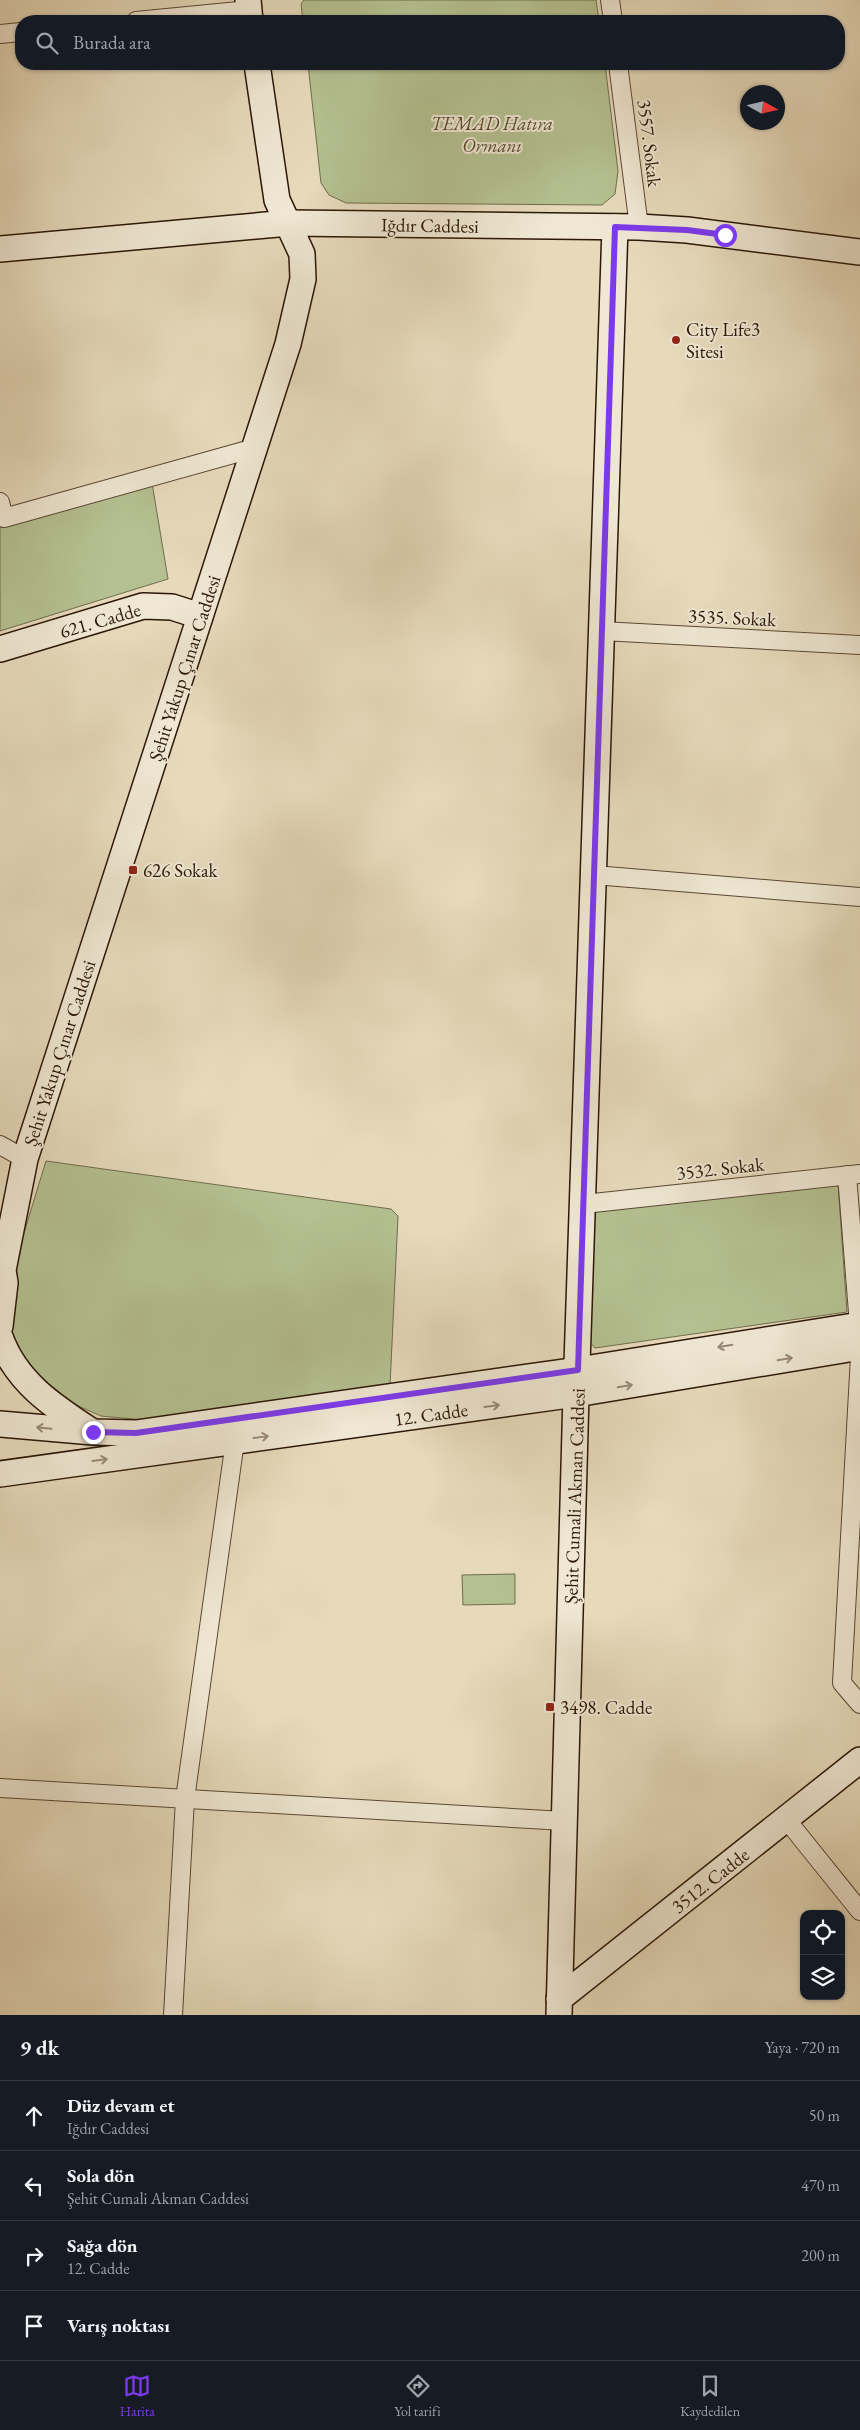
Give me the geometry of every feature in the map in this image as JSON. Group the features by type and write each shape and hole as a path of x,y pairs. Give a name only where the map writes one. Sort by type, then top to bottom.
{"main road":[{"name":"Şehit Yakup Çınar Caddesi","path":"0,1326 5,1283 2,1271 25,1159 288,344 303,279 302,254 277,200 257,70"},
{"name":"Iğdır Caddesi","path":"0,249 289,223 627,227 687,230 860,252"},
{"name":"Şehit Cumali Akman Caddesi","path":"559,2007 577,1382 602,631 627,227"},
{"name":"621. Cadde","path":"0,649 143,606 172,607 200,616"},
{"name":"12. Cadde","path":"0,1474 235,1441 860,1332"},
{"path":"0,1337 24,1381 41,1396 93,1432"},
{"name":"12. Cadde","path":"0,1424 93,1432 136,1433 577,1382"},
{"name":"3512. Cadde","path":"559,2007 860,1760"}],"street":[{"path":"610,0 612,15"},
{"path":"204,15 249,11"},
{"path":"0,34 15,33"},
{"name":"3557. Sokak","path":"618,70 627,227"},
{"path":"1,513 255,448"},
{"name":"3535. Sokak","path":"602,631 860,645"},
{"path":"594,875 860,897"},
{"path":"0,1145 25,1159"},
{"path":"853,1174 860,1332"},
{"name":"3532. Sokak","path":"584,1204 853,1174"},
{"path":"860,1356 842,1683 860,1704"},
{"path":"173,2015 185,1799 235,1441"},
{"path":"0,1788 565,1821"},
{"path":"786,1819 860,1911"}],"green space":[{"path":"304,0 596,0 598,15 302,15 301,4"},
{"name":"TEMAD Hatıra Ormanı","path":"309,70 606,70 618,171 615,194 602,205 346,203 329,195 321,183"},
{"path":"152,483 168,579 0,631 0,525"},
{"path":"46,1161 391,1209 398,1216 390,1386 144,1420 101,1416 67,1401 37,1384 11,1338 8,1303 16,1259"},
{"path":"838,1183 847,1312 595,1348 588,1340 595,1212"},
{"path":"515,1574 515,1604 463,1605 462,1575"}],"place":[{"name":"City Life3 Sitesi","path":"676,340"},
{"name":"626 Sokak","path":"133,870"},
{"name":"3498. Cadde","path":"550,1707"}],"route":[{"path":"93,1432 136,1433 578,1370 615,227 687,230 725,235"}]}
